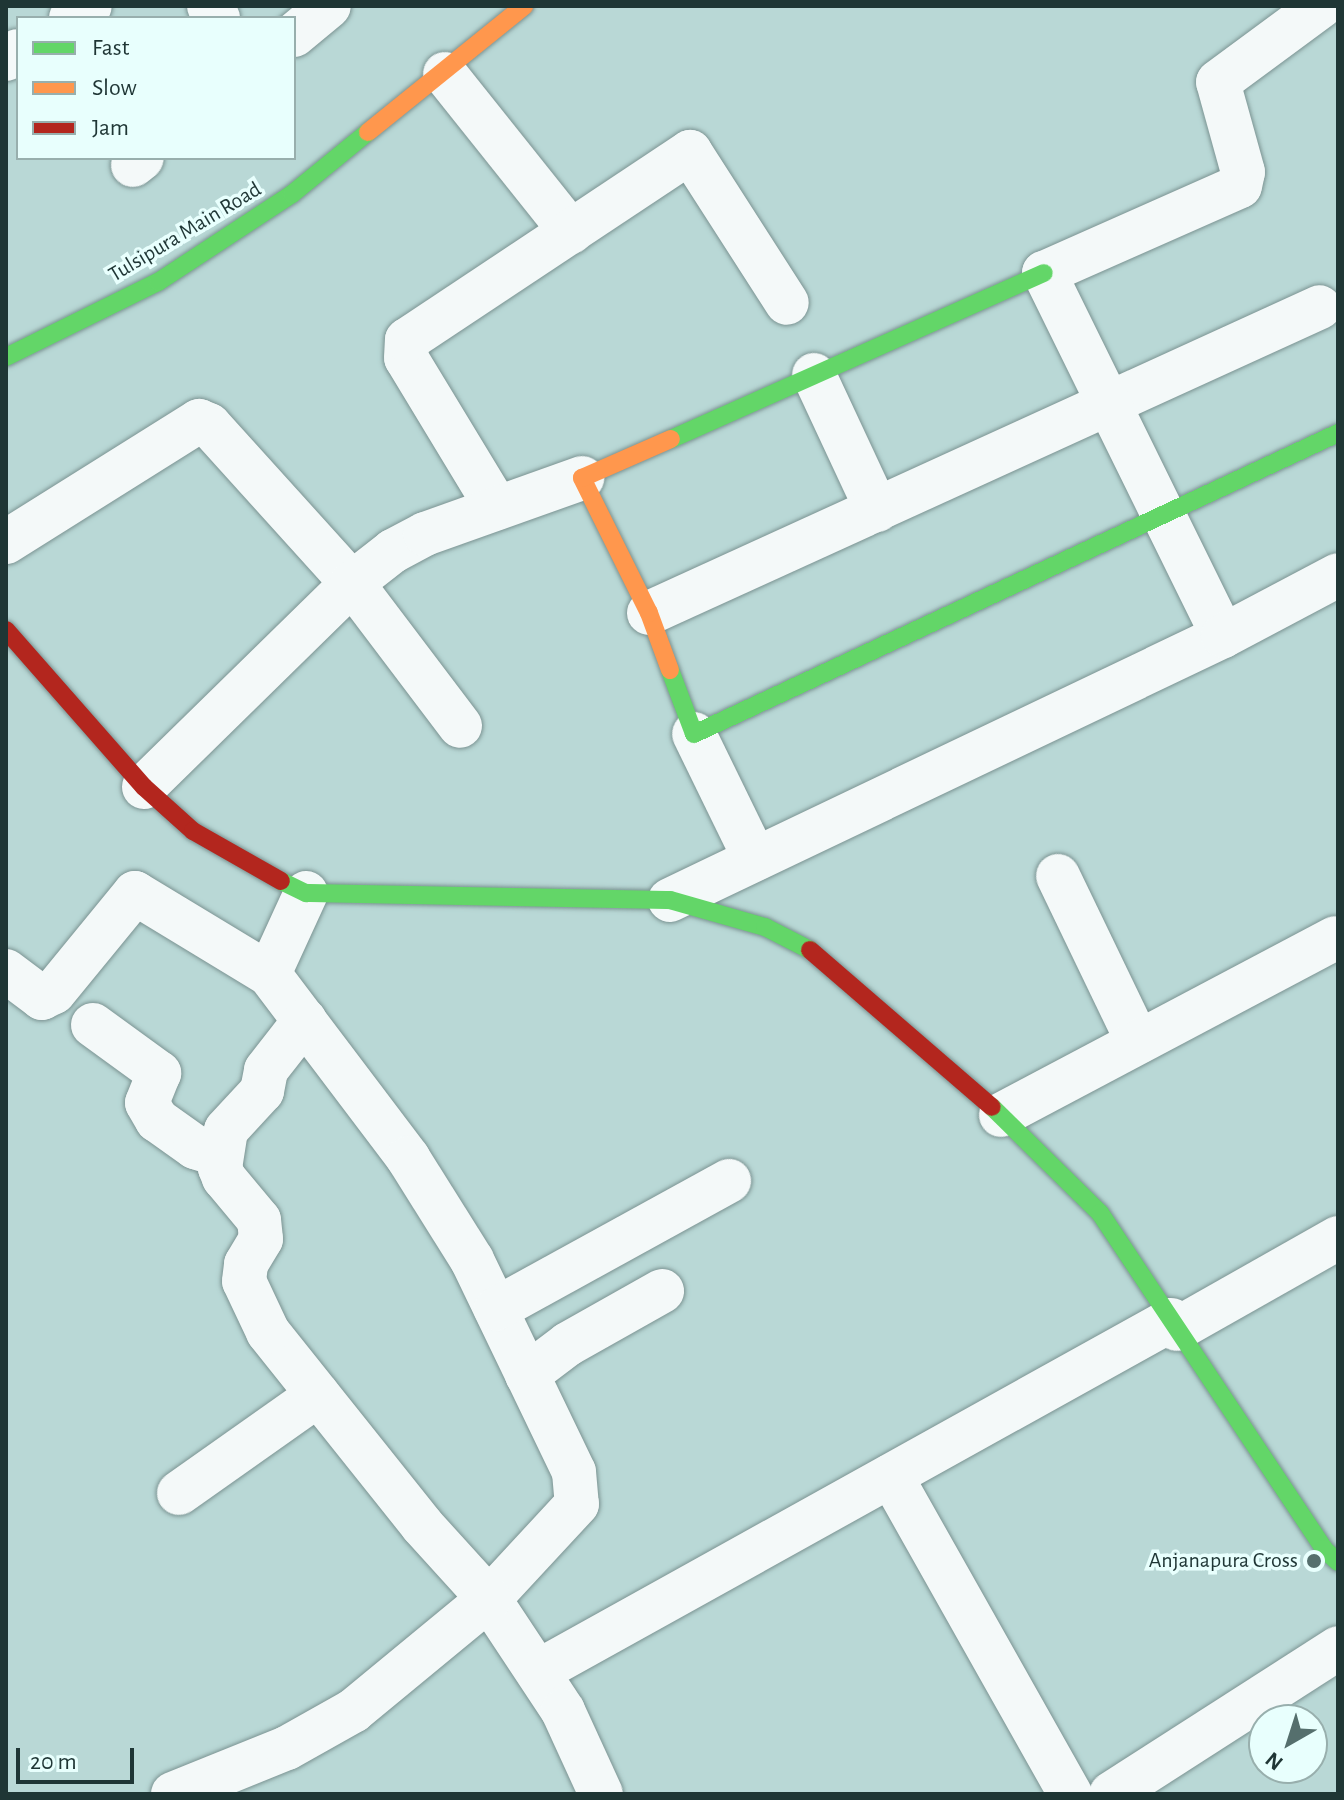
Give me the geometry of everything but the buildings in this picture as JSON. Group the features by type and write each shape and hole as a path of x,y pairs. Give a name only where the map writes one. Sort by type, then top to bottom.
{"street":[{"path":"296,33 329,6"},
{"name":"Tulsipura Main Road","path":"10,348 185,264 292,194 445,74 524,6"},
{"path":"144,787 352,583 425,534 582,478 1240,186 1243,172 1218,82 1321,6"},
{"path":"445,74 571,232"},
{"path":"497,508 403,348 690,152 787,303"},
{"path":"1044,273 1167,515 1223,636"},
{"path":"649,613 1111,405 1320,307"},
{"path":"814,375 877,510"},
{"path":"6,542 199,421 209,425 352,583 460,726"},
{"path":"694,734 1338,433"},
{"path":"582,478 649,613 694,734 755,859"},
{"path":"670,900 1223,636 1338,575"},
{"path":"6,630 144,787 193,831 236,860 306,893 670,900 765,927 814,952 1001,1115 1100,1213 1324,1549 1338,1562"},
{"path":"1058,876 1138,1042"},
{"path":"6,971 29,992 42,998 54,992 129,896 141,893 269,974 408,1158 496,1309 574,1472 577,1504 489,1599 353,1711 287,1748 173,1794"},
{"path":"269,974 306,893"},
{"path":"1001,1115 1335,938"},
{"path":"305,1020 266,1070 262,1091 226,1130 220,1155 224,1178 259,1220 261,1239 246,1264 244,1281 268,1332 489,1599 539,1671 601,1794"},
{"path":"93,1025 159,1073 147,1103 157,1120 195,1147 220,1155"},
{"path":"496,1309 729,1181"},
{"path":"539,1671 891,1476 1338,1238"},
{"path":"527,1375 568,1344 662,1291"},
{"path":"179,1493 318,1395"},
{"path":"891,1476 1070,1794"},
{"path":"1111,1794 1338,1648"}],"traffic: fast":[{"path":"6,357 158,282 292,194 368,132"},
{"path":"671,439 1044,273"},
{"path":"670,670 694,734 1338,433"},
{"path":"281,881 306,893 670,900 765,927 810,950"},
{"path":"992,1107 1100,1213 1324,1549 1338,1562"}],"traffic: slow":[{"path":"368,132 524,6"},
{"path":"670,670 649,613 582,478 671,439"}],"traffic: jam":[{"path":"6,630 144,787 193,831 281,881"},
{"path":"810,950 992,1107"}],"place":[{"name":"Anjanapura Cross","path":"1314,1561"}]}
